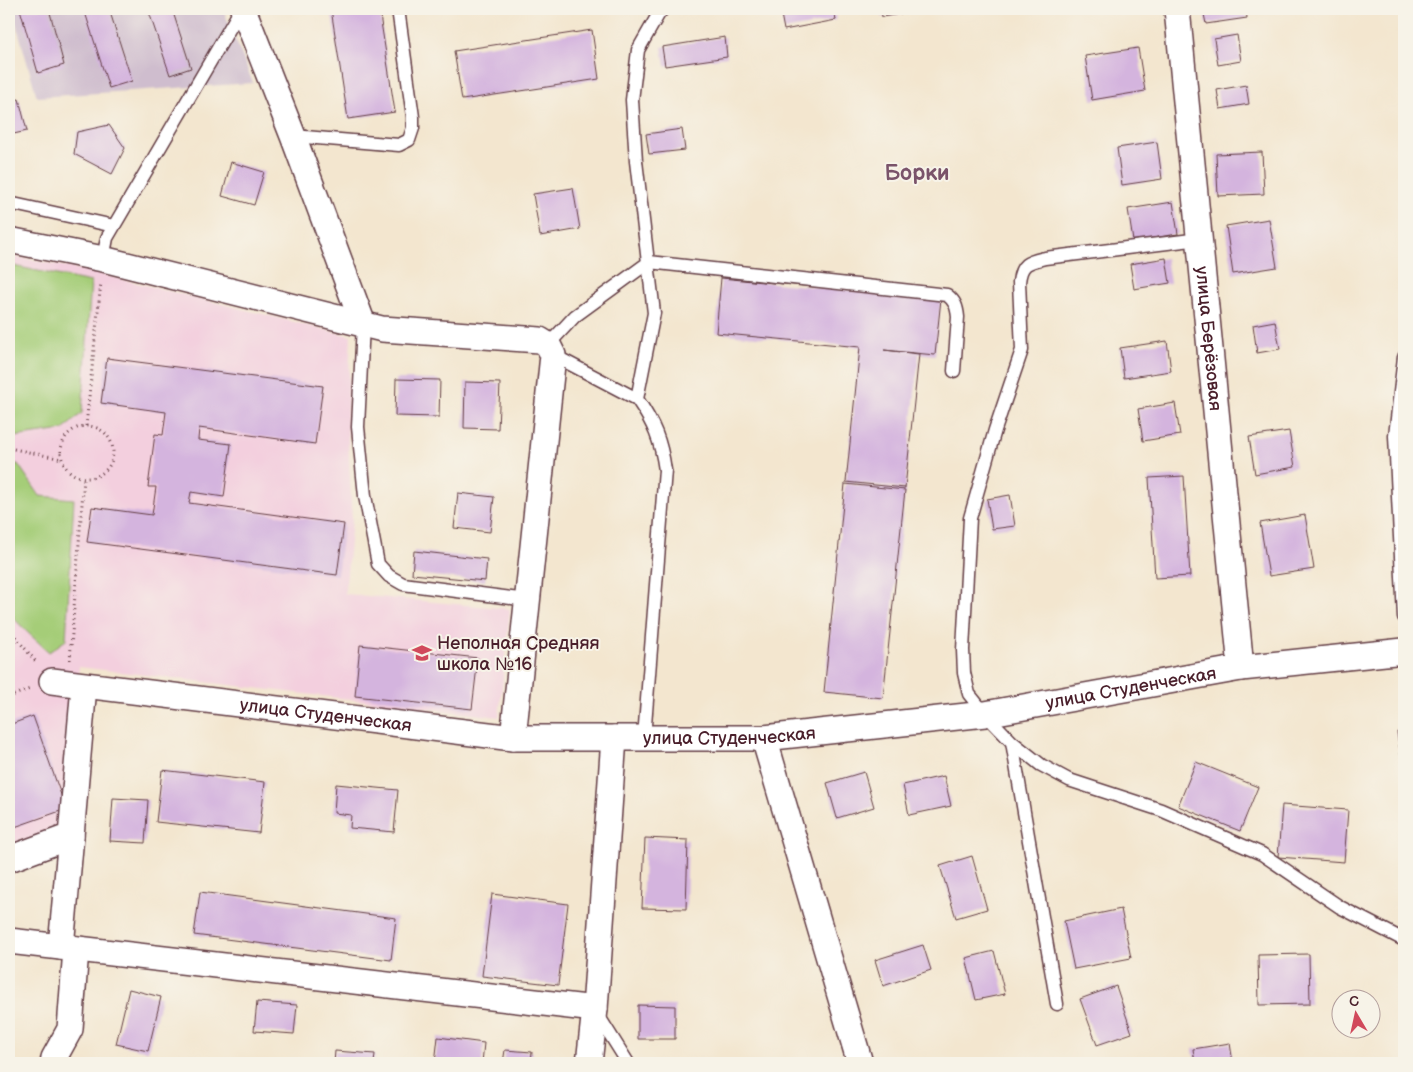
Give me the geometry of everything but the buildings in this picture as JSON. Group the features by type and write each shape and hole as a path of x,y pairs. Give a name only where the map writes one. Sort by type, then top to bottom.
{"street":[{"path":"242,9 293,136 363,324"},
{"name":"улица Берёзовая","path":"1177,9 1241,668"},
{"path":"9,240 103,259 382,329 540,340 550,350 513,738"},
{"name":"улица Студенческая","path":"68,683 513,738 764,738 985,714 1241,668 1404,652"},
{"path":"53,1063 70,1028 68,948 71,836 68,683"},
{"path":"589,1063 595,1010 614,738"},
{"path":"764,738 860,1063"},
{"path":"9,860 71,836"},
{"path":"9,941 595,1010"}],"lane":[{"path":"103,259 107,238 242,9"},
{"path":"293,136 399,145 409,140 413,128 413,117 398,9"},
{"path":"637,399 654,313 636,161 632,100 638,50 663,9"},
{"path":"9,203 114,226"},
{"path":"1200,239 1045,258 1025,264 1020,272 1022,350 995,430 970,518 963,650 964,673 969,694 1012,742 1041,765 1069,780 1161,810 1262,854 1340,907 1404,940"},
{"path":"644,738 665,470 662,450 656,431 637,399 550,350 575,316 648,262 947,295 954,300 958,308 954,371"},
{"path":"363,324 358,427 365,496 378,564 389,576 403,584 527,600"},
{"path":"1404,357 1395,436 1404,617"},
{"path":"1012,742 1057,1004"},
{"path":"595,1010 628,1063"}],"path":[{"path":"86,426 103,259"},
{"path":"86,426 101,430 107,435 113,449 113,457 110,464 99,475 92,478 76,476 65,466 62,459 62,443 66,436 79,427 86,426"},
{"path":"9,448 62,459"},
{"path":"68,683 84,478"},
{"path":"9,629 68,683"}],"shaded area":[{"path":"12,9 223,9 253,83 37,97"},
{"path":"9,255 93,272 351,336 347,418 352,521 345,594 510,609 499,717 79,667 66,828 9,849"}],"green space":[{"path":"9,265 91,282 82,413 63,430 14,437 9,432"},
{"path":"9,464 18,464 40,496 74,499 66,640 49,652 9,613"}],"place":[{"name":"Неполная Средняя школа №16","path":"422,653"}],"district":[{"name":"Борки","path":"917,172"}]}
